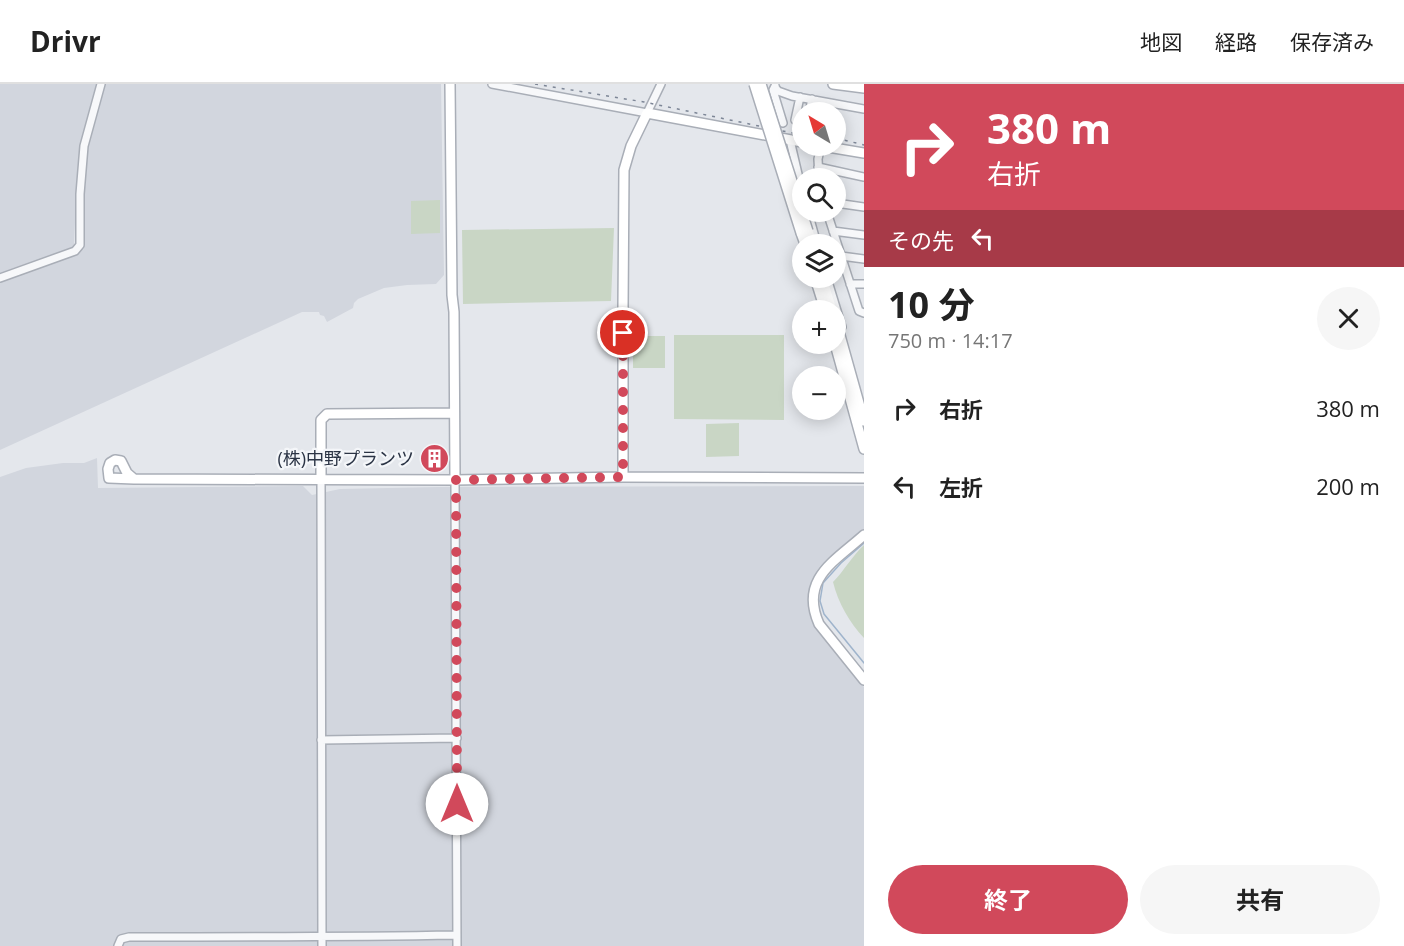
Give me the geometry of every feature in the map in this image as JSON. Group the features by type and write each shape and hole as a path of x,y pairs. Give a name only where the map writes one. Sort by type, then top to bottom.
{"street":[{"path":"0,278 75,251 80,245 81,175 84,146 101,84"},
{"path":"450,84 456,480 457,946"},
{"path":"492,84 790,140 797,168"},
{"path":"623,309 624,170 631,146 661,84"},
{"path":"754,84 805,232"},
{"path":"761,84 805,232"},
{"path":"833,84 864,88"},
{"path":"775,86 778,91 800,97 864,109"},
{"path":"775,86 773,90 783,123"},
{"path":"799,102 800,97"},
{"path":"846,150 864,153"},
{"path":"820,156 818,167 864,177"},
{"path":"846,204 864,207"},
{"path":"830,222 834,234"},
{"path":"833,231 864,235"},
{"path":"846,257 864,259"},
{"path":"846,273 859,311 864,313"},
{"path":"850,284 864,284"},
{"path":"830,288 849,350 849,365"},
{"path":"623,333 623,477"},
{"path":"838,354 864,449"},
{"path":"846,354 864,421"},
{"path":"322,946 321,420 327,414 454,413"},
{"path":"134,479 127,473 121,461 115,460 110,463 109,478 134,479 864,478"},
{"path":"864,535 825,569 816,583 813,598 815,615 819,624 864,680"},
{"path":"321,740 457,738"},
{"path":"118,946 121,939 129,937 457,934"}],"shaded area":[{"path":"0,84 96,84 82,142 77,178 74,245 71,249 0,274"},
{"path":"104,84 441,84 444,275 436,284 384,288 358,299 353,308 327,322 319,312 302,312 0,450 0,282 84,249 87,157"},
{"path":"97,458 98,488 303,486 312,495 340,489 437,487 864,486 864,529 817,572 811,584 808,605 814,623 864,687 864,946 0,946 0,477 26,468 63,463 84,463"}],"green space":[{"path":"440,200 440,233 411,234 411,201"},
{"path":"614,228 611,301 463,304 462,230"},
{"path":"674,335 784,335 784,420 674,419"},
{"path":"633,336 665,336 665,368 633,368"},
{"path":"739,423 739,456 706,457 706,424"},
{"path":"864,545 864,638 845,612 833,582"}],"waterway":[{"path":"864,543 823,583 820,601 824,614 864,663"}],"tunnel":[{"path":"623,309 623,333"}],"railway":[{"path":"535,84 644,102 792,133"},
{"path":"846,140 864,145"}],"place":[{"name":"(株)中野プランツ","path":"435,459"}],"route":[{"path":"457,804 456,480 623,477 623,333"}]}
